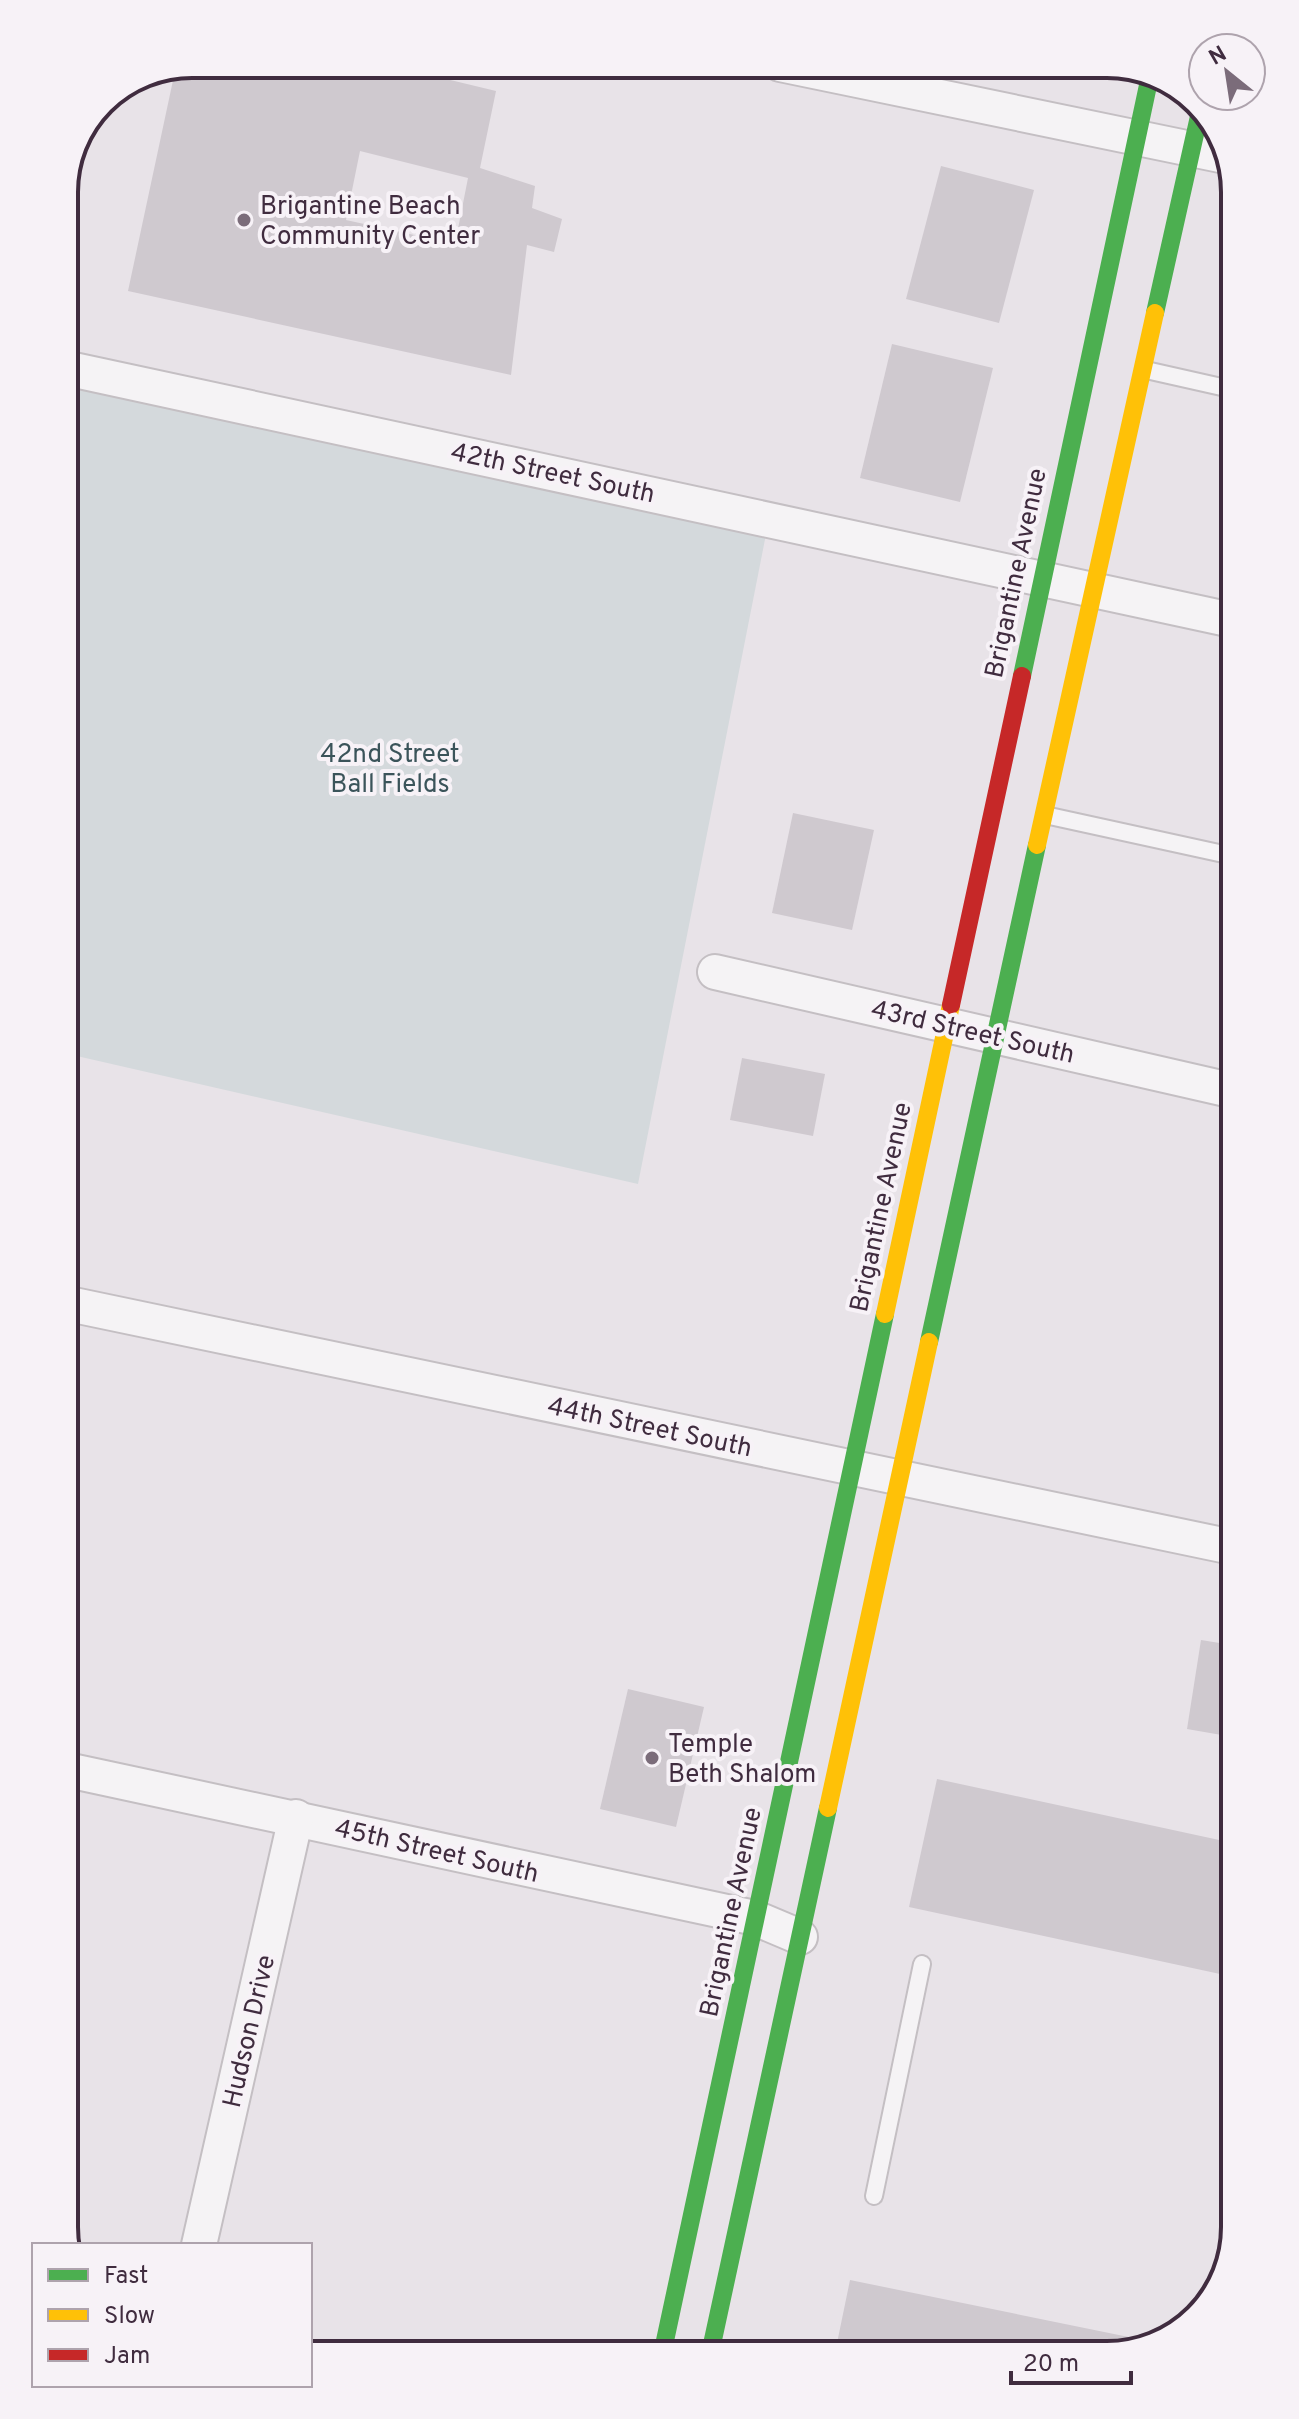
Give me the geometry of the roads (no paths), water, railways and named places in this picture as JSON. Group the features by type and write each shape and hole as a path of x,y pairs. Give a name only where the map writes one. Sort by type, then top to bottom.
{"main road":[{"name":"Brigantine Avenue","path":"665,2341 1148,86"},
{"path":"713,2341 995,1036 1197,123"}],"street":[{"path":"849,78 1214,154"},
{"name":"42th Street South","path":"78,371 1221,618"},
{"name":"43rd Street South","path":"715,972 1221,1088"},
{"name":"44th Street South","path":"78,1306 1221,1545"},
{"name":"45th Street South","path":"78,1772 755,1918 800,1937"},
{"name":"Hudson Drive","path":"199,2243 296,1817"}],"lane":[{"path":"1143,370 1221,387"},
{"path":"1044,815 1221,853"},
{"path":"874,2196 922,1964"}],"place":[{"name":"Brigantine Beach Community Center","path":"244,220"},
{"name":"Temple Beth Shalom","path":"652,1758"}],"park label":[{"name":"42nd Street Ball Fields","path":"390,768"}]}
